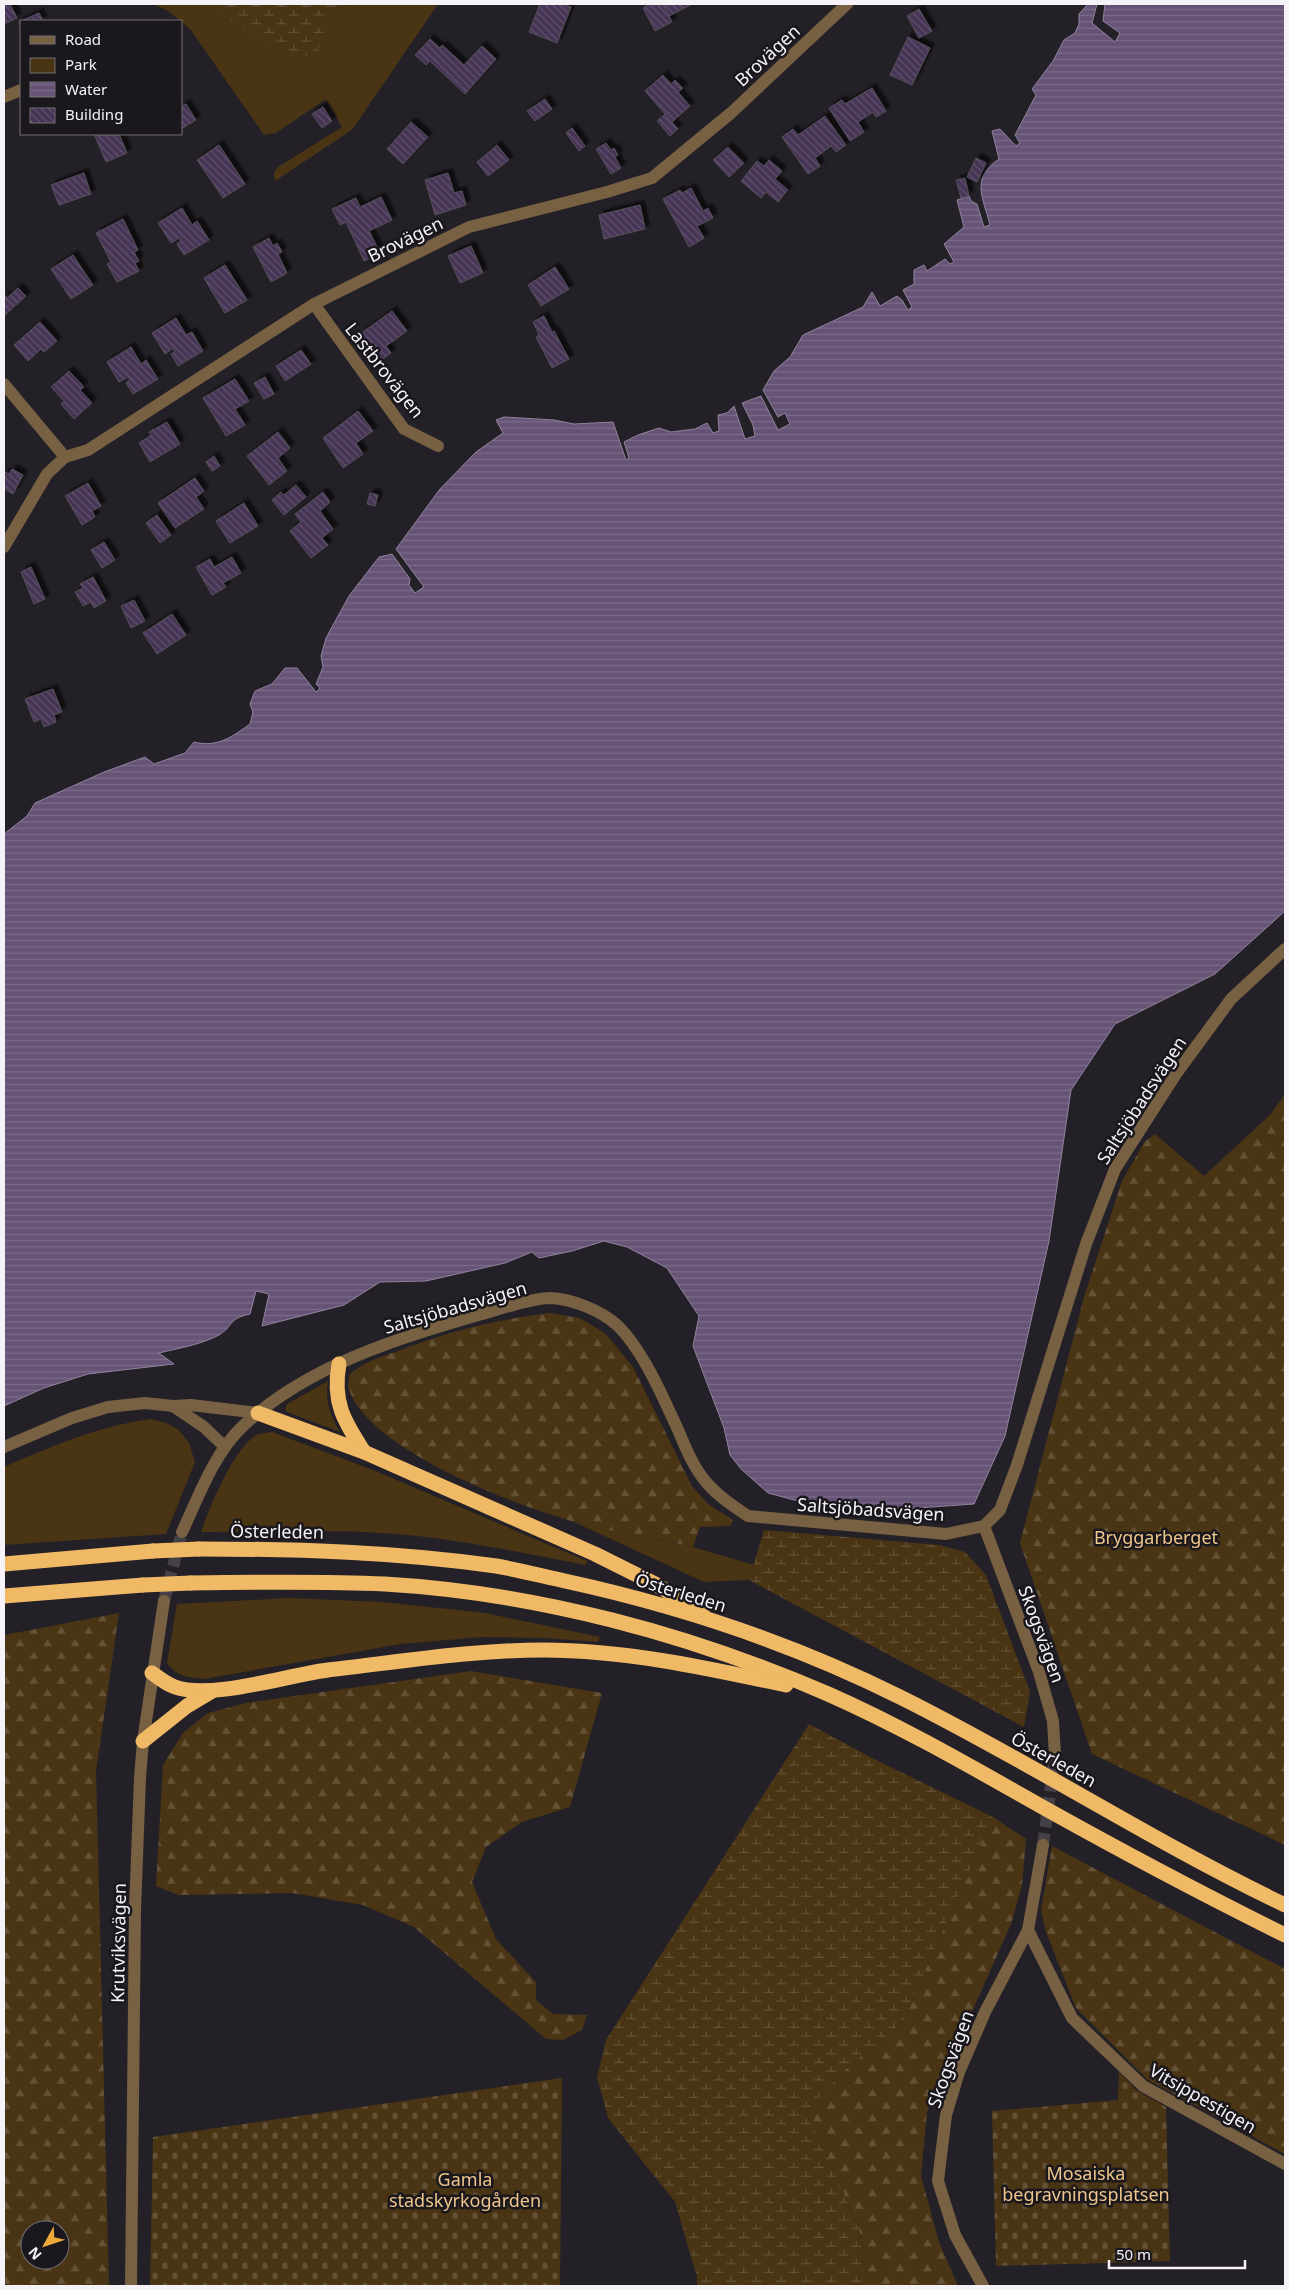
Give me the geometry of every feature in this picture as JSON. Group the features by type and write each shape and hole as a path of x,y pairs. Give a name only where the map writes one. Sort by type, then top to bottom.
{"highway":[{"path":"339,1364 336,1383 340,1413 364,1452"},
{"path":"258,1413 364,1452 595,1554 655,1584 725,1625"},
{"name":"Österleden","path":"4,1564 153,1551 296,1549 392,1554 499,1567 624,1594 725,1625 841,1669 900,1697 1038,1770 1170,1847 1285,1905"},
{"path":"4,1596 191,1583 292,1581 387,1584 492,1596 620,1621 755,1665 829,1695 950,1755 1157,1871 1285,1935"},
{"path":"152,1673 176,1687 212,1691 326,1670 484,1652 544,1650 615,1654 684,1664 829,1695"},
{"path":"143,1741 186,1706 212,1691"}],"street":[{"name":"Brovägen","path":"4,547 46,474 65,456 88,450 314,304 468,227 608,192 652,178 732,113 847,4"},
{"path":"4,97 20,90"},
{"name":"Lastbrovägen","path":"314,304 404,429 438,446"},
{"path":"4,384 65,456"},
{"name":"Saltsjöbadsvägen","path":"258,1413 306,1381 339,1364 392,1342 509,1306 549,1298 588,1307 616,1325 639,1354 664,1399 688,1453 705,1481 724,1500 748,1516 946,1534 984,1526 1000,1510 1017,1465 1086,1244 1115,1168 1176,1074 1232,999 1285,949"},
{"path":"4,1447 72,1418 108,1407 145,1403 173,1406 191,1405 258,1413"},
{"path":"173,1406 204,1427 225,1447"},
{"path":"182,1532 201,1491 225,1447 242,1427 258,1413"},
{"name":"Skogsvägen","path":"984,1526 1039,1672 1053,1722 1055,1756"},
{"name":"Krutviksvägen","path":"132,2286 135,1910 143,1741 164,1601"},
{"name":"Skogsvägen","path":"983,2286 955,2235 938,2181 945,2123 959,2072 985,2012 1028,1930 1043,1845"},
{"name":"Vitsippestigen","path":"1028,1930 1072,2018 1143,2086 1285,2164"}],"green space":[{"path":"153,4 219,4 219,12 315,57 329,14 348,4 438,4 352,130 275,181 274,173 278,167 342,127 326,99 276,133 264,135 190,29 182,22 182,20 179,20 168,11"},
{"path":"219,4 348,4 329,14 316,58 275,49 219,12"},
{"name":"Bryggarberget","path":"1285,1094 1285,1845 1092,1754 1020,1543 1084,1297 1122,1181 1145,1141 1155,1134 1204,1176 1270,1115"},
{"path":"551,1313 580,1318 606,1334 633,1367 692,1486 708,1504 733,1520 730,1526 700,1527 693,1547 575,1522 518,1503 447,1472 413,1453 384,1433 362,1411 349,1389 350,1374 361,1366 379,1358 473,1327"},
{"path":"328,1381 327,1395 329,1408 340,1432 287,1412 285,1409 287,1404"},
{"path":"151,1419 178,1429 189,1443 195,1462 166,1534 4,1545 4,1467 58,1444 112,1426"},
{"path":"272,1432 373,1470 587,1561 586,1565 515,1551 419,1536 371,1532 322,1531 201,1532 223,1479 239,1453 247,1442 256,1435"},
{"path":"574,1522 693,1547 754,1565 749,1580 704,1582"},
{"path":"764,1530 939,1545 965,1552 986,1575 1030,1692 1024,1727 749,1580"},
{"path":"289,1598 383,1602 485,1613 600,1637 598,1642 543,1638 483,1637 401,1644 204,1679 179,1674 167,1663 177,1604"},
{"path":"119,1613 96,1771 109,2286 4,2286 4,1635"},
{"path":"471,1671 602,1693 570,1807 522,1822 486,1847 472,1882 496,1939 536,1982 536,2000 553,2014 587,2015 582,2030 563,2040 546,2039 414,1927 363,1905 292,1893 178,1895 156,1886 163,1765 183,1733 208,1713 246,1703"},
{"path":"809,1724 872,1758 993,1817 902,2023 848,2067 805,2112 831,2162 860,2233 866,2286 697,2286 697,2277 675,2202 608,2118 597,2077 606,2040"},
{"path":"993,1817 1026,1839 1022,1885 1011,1924 927,2112 921,2176 939,2242 958,2286 866,2286 860,2233 831,2162 805,2112 848,2067 902,2023"},
{"path":"1052,1846 1285,1969 1285,2154 1148,2080 1076,2008 1046,1932 1041,1910"},
{"name":"Mosaiska begravningsplatsen","path":"1119,2072 1136,2090 1166,2107 1170,2261 996,2266 992,2111 1118,2100"},
{"name":"Gamla stadskyrkogården","path":"562,2078 560,2286 150,2286 153,2137"}],"water":[{"path":"1088,4 1097,4 1092,23 1115,42 1120,33 1103,21 1105,4 1285,4 1285,911 1215,974 1115,1024 1071,1090 1049,1241 1005,1436 974,1504 903,1509 794,1500 768,1493 741,1469 730,1455 724,1428 693,1346 699,1316 667,1268 627,1247 604,1241 572,1251 539,1258 532,1252 505,1263 426,1281 380,1282 344,1305 262,1326 269,1294 256,1291 250,1314 234,1320 224,1332 197,1344 159,1353 174,1364 88,1374 44,1388 4,1406 4,834 27,816 35,803 104,772 145,757 154,764 185,753 194,742 210,744 230,737 250,724 253,712 250,704 255,691 272,684 285,668 297,668 316,692 320,688 316,684 323,667 321,656 326,638 349,596 379,557 392,554 410,579 409,585 415,593 424,587 396,549 440,489 476,452 503,433 496,420 504,417 554,420 574,424 613,422 626,460 629,458 624,442 638,435 659,428 671,432 695,429 707,423 713,433 719,431 718,415 727,413 734,406 745,439 755,436 753,425 742,403 761,396 778,430 790,424 785,413 778,417 763,390 774,371 790,357 803,335 863,307 872,292 880,306 897,296 908,310 912,307 903,290 914,284 914,270 924,265 927,271 945,259 950,264 954,262 944,244 964,227 957,200 969,196 971,201 977,204 984,227 990,225 981,189 984,174 999,159 992,131 1000,129 1016,146 1020,143 1015,135 1036,95 1032,89 1053,61 1064,40 1075,33 1079,24 1079,14"}],"building":[{"path":"4,4 10,4 17,18 4,24"},
{"path":"540,4 562,4 571,7 557,43 529,32"},
{"path":"650,4 663,4 672,22 655,31 643,8"},
{"path":"663,4 692,4 669,16"},
{"path":"919,9 932,31 919,38 907,16"},
{"path":"39,13 42,20 23,20"},
{"path":"908,37 930,48 912,85 890,75"},
{"path":"430,39 440,48 442,45 464,65 482,46 496,59 465,94 430,61 426,65 415,55"},
{"path":"663,75 671,84 675,80 683,88 678,92 690,106 672,122 645,91"},
{"path":"872,88 886,111 876,117 873,112 858,122 864,132 850,141 829,108 842,100 845,104"},
{"path":"545,99 552,109 535,121 527,111"},
{"path":"186,104 196,120 182,128 182,106"},
{"path":"323,107 332,121 322,128 312,114"},
{"path":"665,114 678,129 670,136 657,121"},
{"path":"825,116 846,145 836,152 831,146 815,158 820,166 808,174 782,137 793,129 798,135"},
{"path":"411,122 428,137 403,164 387,149"},
{"path":"572,128 585,146 579,151 566,133"},
{"path":"94,135 119,135 127,153 106,162"},
{"path":"606,143 611,150 614,148 618,155 615,157 621,168 611,174 596,149"},
{"path":"219,145 245,184 223,198 197,160"},
{"path":"497,145 509,160 488,176 477,162"},
{"path":"728,147 744,163 729,177 713,160"},
{"path":"976,158 986,163 977,182 967,177"},
{"path":"769,160 782,171 775,179 788,190 778,202 766,192 761,198 741,181 757,161 764,166"},
{"path":"84,173 91,194 59,205 51,185"},
{"path":"448,173 454,193 462,191 466,205 435,215 425,180"},
{"path":"965,178 969,196 961,198 956,180"},
{"path":"691,188 703,211 708,208 713,218 697,226 704,238 689,247 663,199 680,190 682,193"},
{"path":"381,197 392,220 369,231 380,253 364,261 346,222 340,225 332,209 356,198 360,207"},
{"path":"640,205 645,229 604,239 599,215"},
{"path":"182,208 192,225 197,221 209,240 184,255 177,244 181,241 179,238 171,243 158,223"},
{"path":"123,219 138,250 134,252 139,261 135,263 139,271 117,282 107,264 111,262 96,233"},
{"path":"269,238 273,246 277,243 282,252 278,254 287,273 271,282 253,247"},
{"path":"471,246 483,273 460,283 448,256"},
{"path":"73,255 93,285 71,299 51,269"},
{"path":"225,265 247,300 225,313 204,278"},
{"path":"555,267 569,289 541,306 528,285"},
{"path":"18,288 26,296 4,316 4,294 7,298"},
{"path":"392,311 407,331 386,346 391,353 380,361 360,334"},
{"path":"544,316 569,359 552,368 536,337 539,335 533,322"},
{"path":"176,318 186,335 192,332 203,351 178,366 171,354 175,352 173,348 165,354 152,333"},
{"path":"40,322 57,341 44,352 41,349 28,361 14,345"},
{"path":"131,347 141,364 146,360 158,379 133,394 126,383 130,380 128,377 119,382 107,362"},
{"path":"301,350 311,364 285,381 276,366"},
{"path":"69,371 84,387 80,390 92,403 74,419 61,404 64,401 51,387"},
{"path":"265,377 274,394 264,399 254,383"},
{"path":"235,379 249,401 235,409 245,425 226,436 203,398"},
{"path":"358,411 373,431 356,443 363,454 343,468 323,438"},
{"path":"167,422 180,444 150,462 139,443 151,435 149,432"},
{"path":"278,432 290,448 278,458 287,471 269,485 247,456"},
{"path":"214,456 220,466 212,471 206,462"},
{"path":"12,469 23,475 13,494 4,489 4,472 9,474"},
{"path":"195,478 204,491 196,497 204,509 175,528 158,503"},
{"path":"88,483 101,506 92,511 95,517 82,525 65,496"},
{"path":"296,485 306,497 284,515 272,500 281,492 284,495"},
{"path":"323,492 330,502 320,511 333,529 322,538 328,545 311,558 290,531 301,522 295,514"},
{"path":"370,493 378,495 375,506 367,504"},
{"path":"244,503 258,526 230,543 216,521"},
{"path":"157,515 171,535 160,543 146,523"},
{"path":"104,542 115,560 102,568 91,550"},
{"path":"232,557 241,573 223,583 226,587 212,595 196,567 210,559 214,567"},
{"path":"31,567 45,599 34,604 21,572"},
{"path":"93,577 106,601 94,608 91,602 83,606 75,592 83,588 80,584"},
{"path":"134,600 145,621 131,628 121,606"},
{"path":"172,614 186,635 157,654 143,633"},
{"path":"53,689 62,712 54,715 56,722 44,727 41,719 34,722 25,699"}],"tunnel":[{"path":"164,1601 182,1532"},
{"path":"1043,1845 1055,1756"}]}
